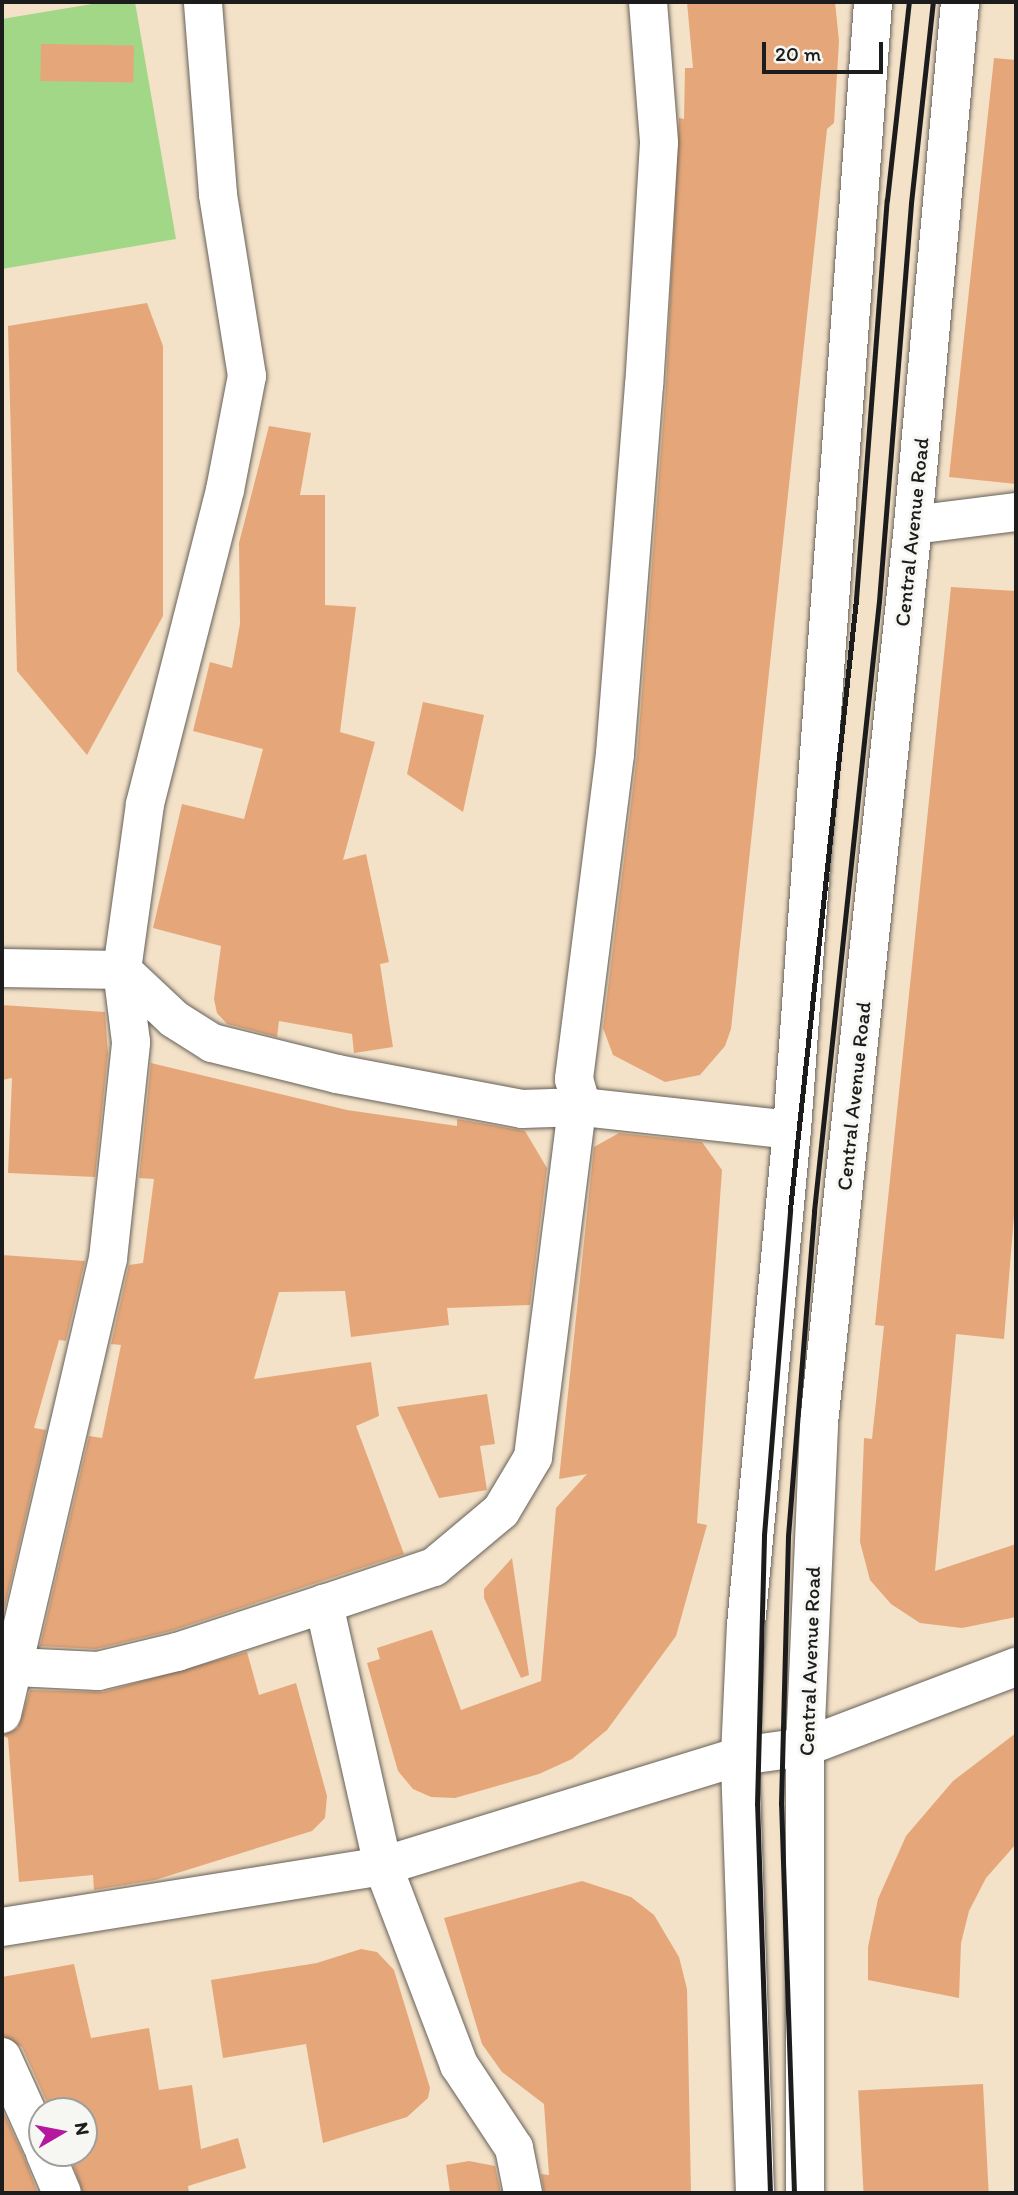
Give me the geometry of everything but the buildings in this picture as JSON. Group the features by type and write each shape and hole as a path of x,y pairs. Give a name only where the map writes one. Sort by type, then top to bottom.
{"street":[{"path":"2,1714 108,1259 131,1042 122,970 145,804 225,490 247,376 218,194 203,2"},
{"path":"15,1667 98,1671 177,1652 434,1567 501,1511 533,1457 579,1107 574,1079 615,754 658,157 648,2"},
{"path":"755,2193 740,1756 746,1625 792,1130 873,2"},
{"name":"Central Avenue Road","path":"806,2193 805,1747 819,1423 913,525 960,2"},
{"path":"913,525 1016,512"},
{"path":"2,968 122,970 174,1019 212,1043 337,1074 522,1109 579,1107 792,1130"},
{"path":"324,1604 383,1866 459,2065 514,2148 523,2193"},
{"path":"2,1927 383,1866 740,1756 805,1747 1016,1667"},
{"path":"2,2057 28,2114"},
{"path":"51,2167 62,2193"}],"green space":[{"path":"104,2 135,2 176,239 2,269 2,19"}],"railway":[{"path":"770,2193 757,1804 764,1535 790,1209 856,599 887,200 909,2"},
{"path":"794,2193 781,1804 788,1536 814,1211 879,601 911,203 933,2"}]}
